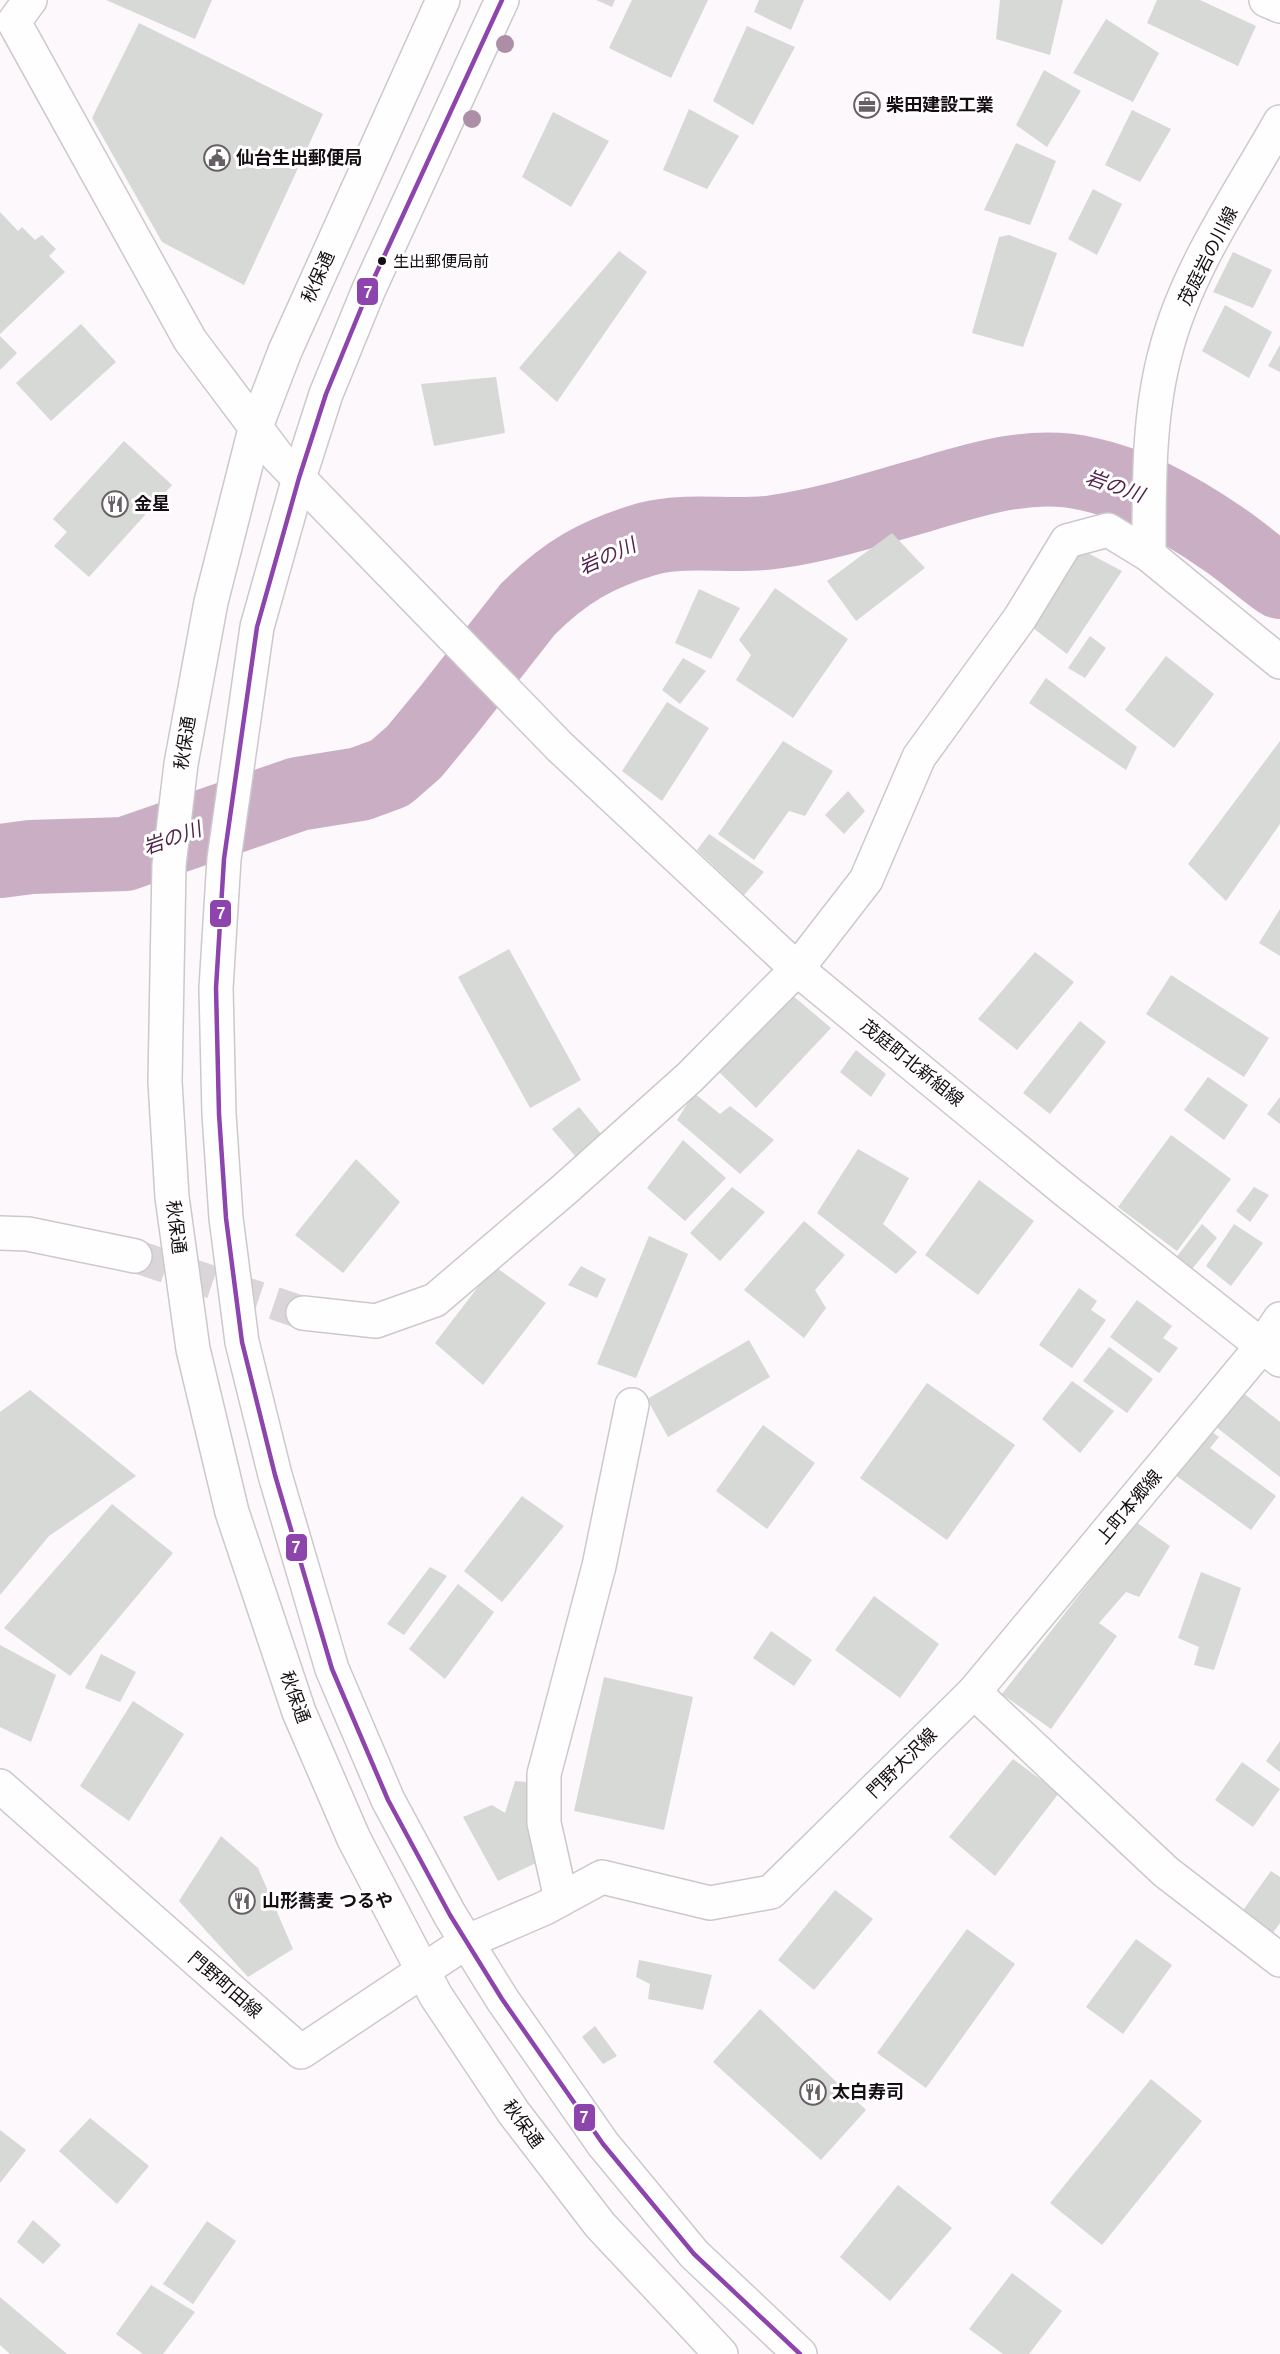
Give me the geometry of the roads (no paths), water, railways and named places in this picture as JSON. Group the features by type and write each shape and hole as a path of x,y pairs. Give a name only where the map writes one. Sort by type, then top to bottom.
{"main road":[{"name":"茂庭町北新組線","path":"30,0 14,22 190,340 255,429 299,478 374,558 560,747 797,969 1065,1190 1271,1353"},
{"name":"秋保通","path":"442,0 285,351 255,429 211,602 181,764 169,864 165,1082 172,1197 193,1349 232,1512 299,1713 354,1839 436,1996 514,2113 600,2225 721,2354"},
{"path":"502,0 369,289 326,394 299,478 257,627 224,859 216,988 219,1114 226,1218 242,1342 275,1475 332,1669 388,1800 466,1942 502,1999 603,2144 694,2254 800,2354"},
{"path":"1266,0 1280,6"},
{"name":"茂庭岩の川線","path":"1149,540 1156,397 1166,349 1189,284 1280,122"},
{"path":"303,1313 376,1321 435,1300 566,1189 690,1077 797,969 866,880 919,757 1020,618 1068,541 1108,530 1149,540 1280,662"},
{"path":"0,1233 28,1234 135,1257"},
{"name":"上町本郷線","path":"974,1692 1271,1353 1280,1319"},
{"path":"561,1899 544,1823 544,1774 599,1566 632,1405"},
{"path":"974,1692 1166,1872 1280,1960"},
{"name":"門野大沢線","path":"466,1942 561,1899 602,1877 710,1903 771,1892 974,1692"},
{"name":"門野町田線","path":"0,1786 301,2052 466,1942"}],"waterway":[{"name":"岩の川","path":"0,861 31,857 125,854 298,794 360,784 390,773 414,752 528,609 542,596 582,566 612,551 647,539 678,534 758,534 793,529 849,516 984,478 1025,471 1067,471 1088,474 1123,484 1158,500 1237,548 1280,582"}],"tunnel":[{"path":"135,1256 303,1313"}],"place":[{"name":"柴田建設工業","path":"867,105"},
{"name":"仙台生出郵便局","path":"217,158"},
{"name":"生出郵便局前","path":"382,261"},
{"name":"金星","path":"115,504"},
{"name":"山形蕎麦 つるや","path":"242,1901"},
{"name":"太白寿司","path":"813,2092"}]}
